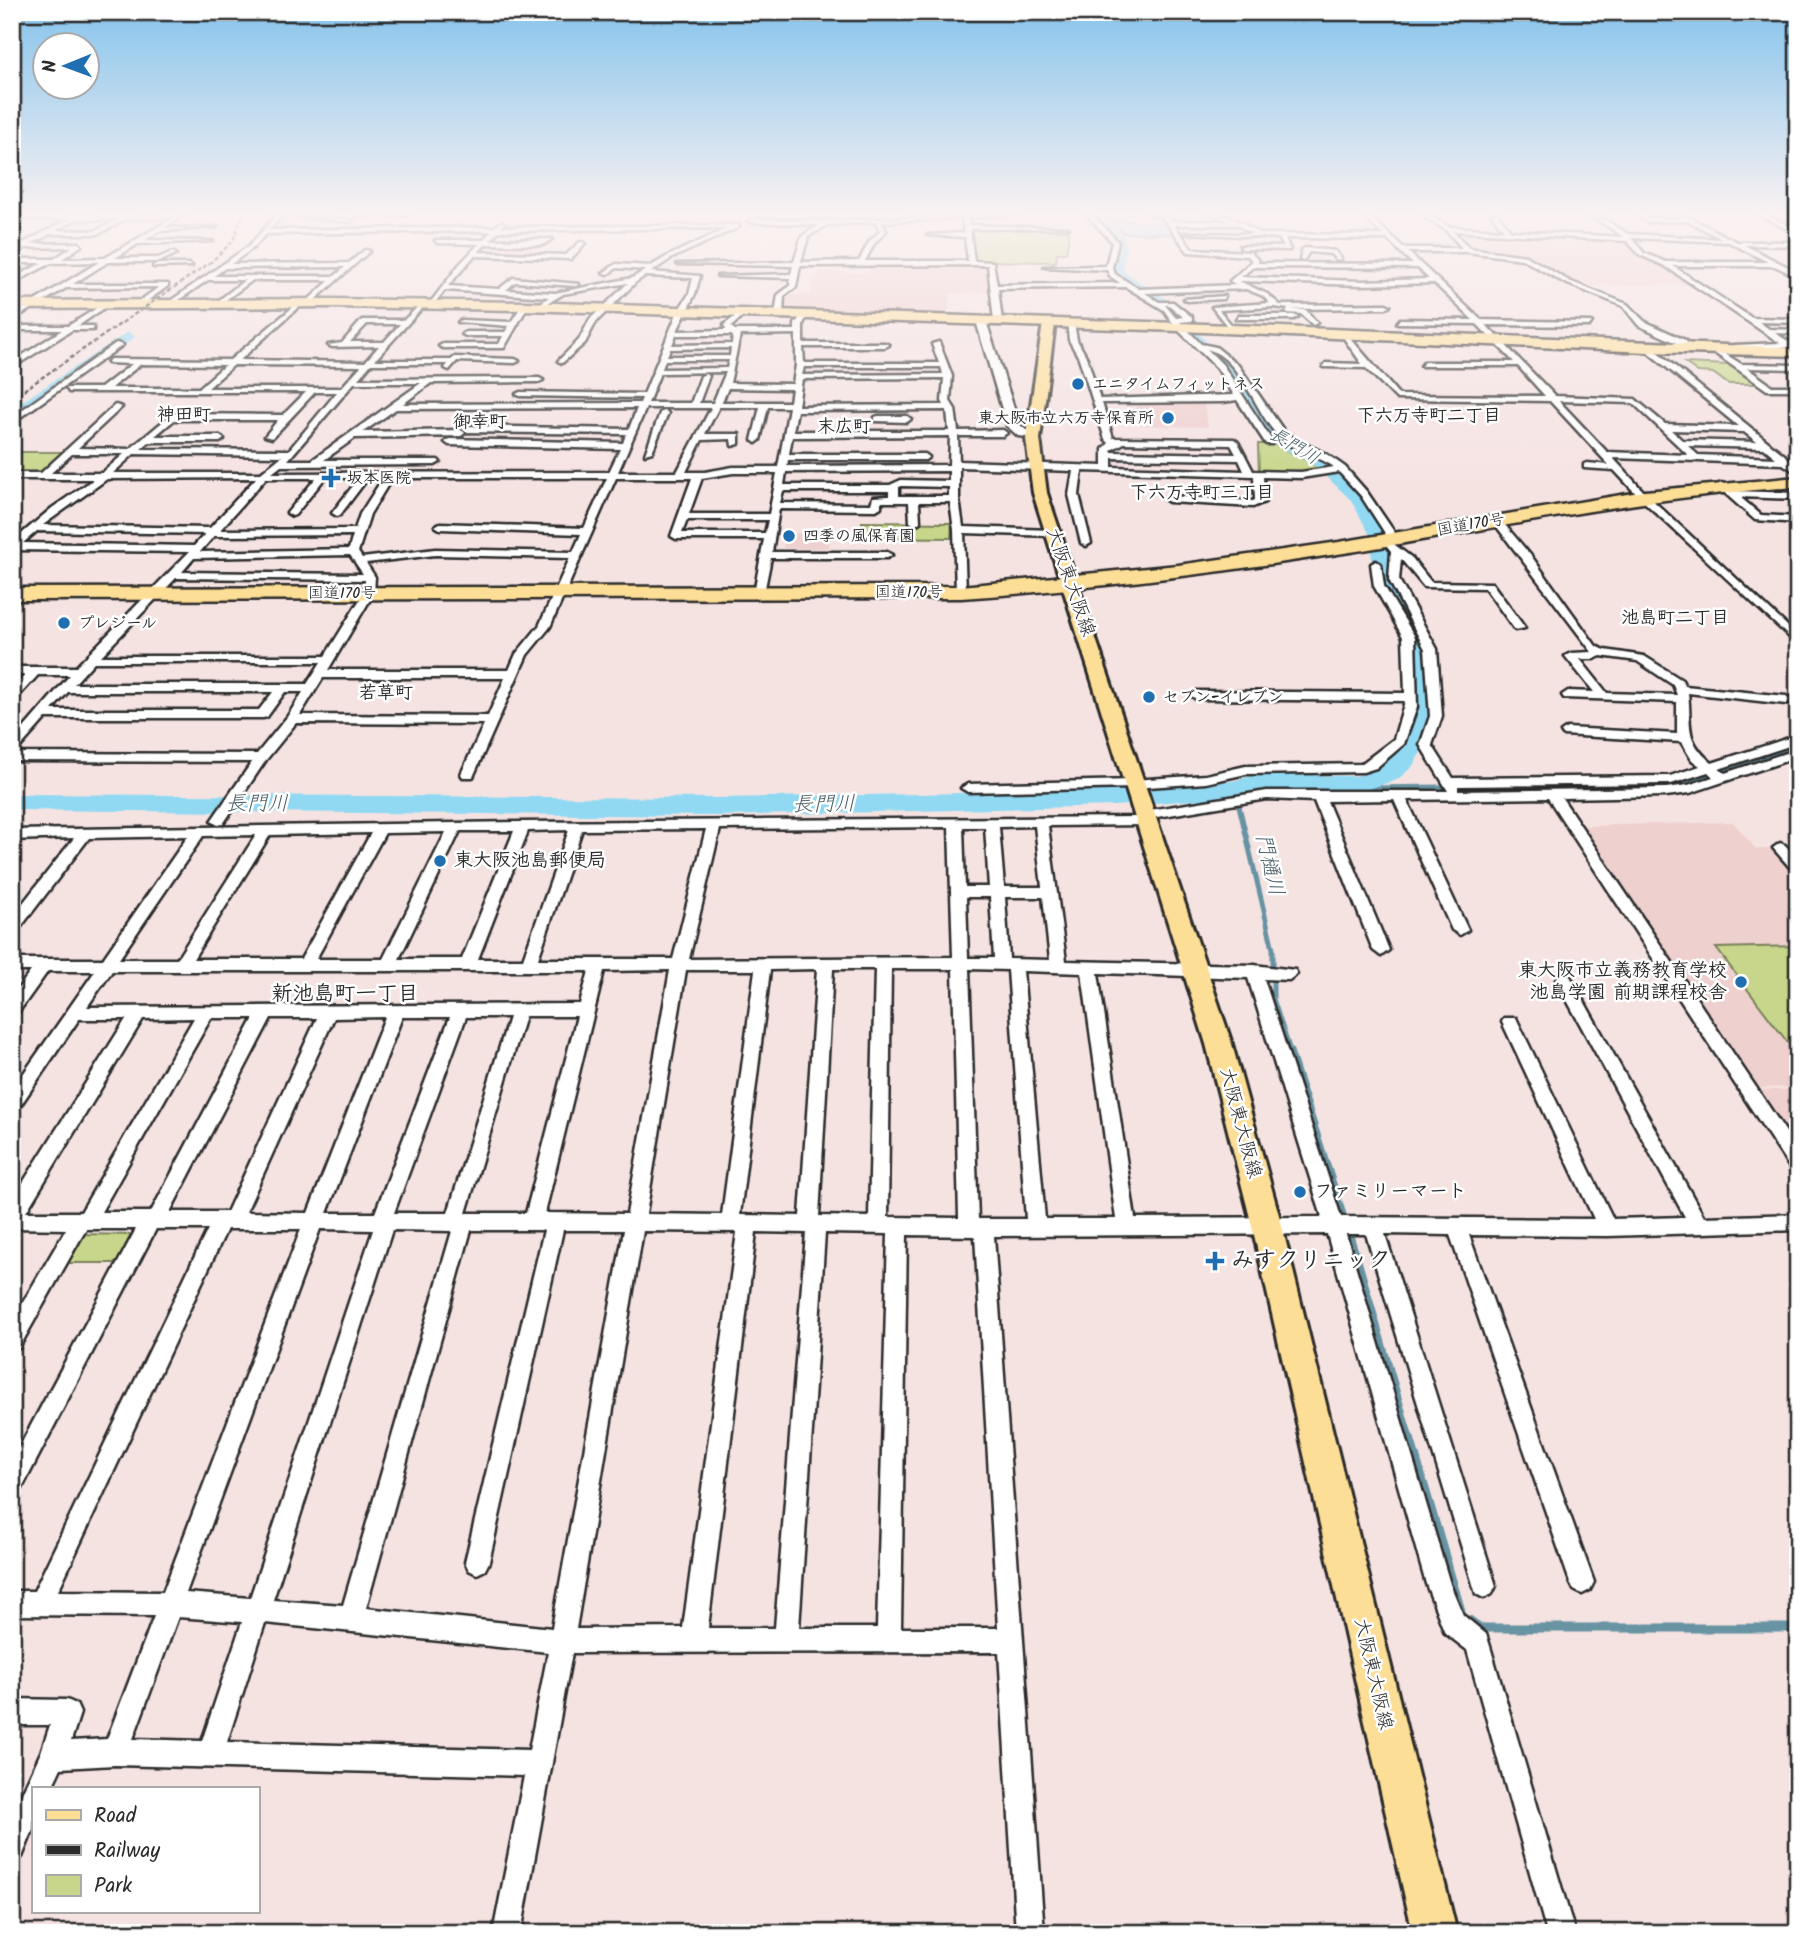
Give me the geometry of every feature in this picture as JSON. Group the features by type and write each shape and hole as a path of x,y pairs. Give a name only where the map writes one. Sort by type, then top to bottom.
{"highway":[{"path":"12,305 51,305"},
{"path":"161,305 227,305"},
{"path":"376,305 540,306 1049,323 1227,324 1345,334 1647,348 1793,349"},
{"name":"国道170号","path":"12,594 156,594 370,585 558,592 961,592 1071,585 1393,544 1497,521 1643,496 1798,482"}],"main road":[{"name":"大阪東大阪線","path":"1049,323 1034,435 1035,466 1040,493 1197,972 1267,1226 1435,1933"}],"street":[{"path":"12,318 34,305"},
{"path":"12,366 104,305"},
{"path":"202,390 304,305"},
{"path":"562,361 582,341 593,321 609,305"},
{"path":"468,774 522,654 544,627 629,440 686,305"},
{"path":"779,314 780,305"},
{"path":"996,305 998,321"},
{"path":"1159,305 1220,368 1269,442"},
{"path":"1173,305 1189,319 1181,325"},
{"path":"1461,305 1498,340 1643,496 1798,642"},
{"path":"1624,305 1641,323 1682,342 1687,347 1684,349"},
{"path":"1726,305 1793,349 1798,345"},
{"path":"12,750 79,671 156,594 264,475 291,453 351,381 425,306"},
{"path":"443,346 501,346 524,306"},
{"path":"1277,306 1284,311 1303,312 1311,320 1227,324 1214,309 1277,306 1386,306"},
{"path":"680,475 692,445 716,405 730,370 737,336 727,327 741,314"},
{"path":"759,593 799,377 799,324 804,314"},
{"path":"1750,320 1798,321"},
{"path":"981,321 1013,426 1022,433 1034,435"},
{"path":"1400,321 1589,324"},
{"path":"344,345 365,322 407,322"},
{"path":"462,322 514,324"},
{"path":"1070,323 1073,340 1083,358 1110,439 1115,443"},
{"path":"12,328 90,328"},
{"path":"1767,331 1798,332"},
{"path":"673,333 730,332 885,345"},
{"path":"467,334 508,334"},
{"path":"1345,334 1368,366 1397,397 1634,401 1696,458"},
{"path":"799,338 861,337"},
{"path":"332,345 385,344"},
{"path":"936,344 948,376 945,390 954,438 954,499 959,530 961,592"},
{"path":"12,421 54,387 108,346 118,345 54,387"},
{"path":"1198,346 1211,345 1230,359 1281,435 1300,447 1324,456 1342,469 1375,509 1393,544 1428,585 1488,585 1519,628"},
{"path":"667,346 734,346"},
{"path":"1647,348 1798,471"},
{"path":"1709,350 1770,387 1798,388"},
{"path":"662,358 732,358"},
{"path":"446,371 455,359 515,361"},
{"path":"110,361 453,362"},
{"path":"103,390 140,361"},
{"path":"1424,364 1518,364"},
{"path":"800,365 945,365"},
{"path":"1326,365 1368,366"},
{"path":"1739,366 1798,367"},
{"path":"657,371 730,370"},
{"path":"694,405 705,376"},
{"path":"799,377 948,376"},
{"path":"351,381 539,380 449,442 426,473"},
{"path":"315,462 429,381"},
{"path":"724,385 797,387"},
{"path":"68,390 343,390"},
{"path":"269,436 313,390"},
{"path":"520,394 646,396"},
{"path":"1098,401 1223,400 1239,397"},
{"path":"393,406 581,405 642,408 765,404 794,407 950,407"},
{"path":"756,440 765,404"},
{"path":"43,476 118,407"},
{"path":"876,408 879,419"},
{"path":"648,452 664,413"},
{"path":"13,546 33,528 103,477 172,417 285,418"},
{"path":"867,419 879,419 904,430"},
{"path":"791,420 804,420"},
{"path":"1662,427 1746,429"},
{"path":"788,438 904,430 954,438 1003,433"},
{"path":"354,435 464,431 652,441"},
{"path":"698,437 736,436 731,470"},
{"path":"147,439 220,439"},
{"path":"449,442 629,440"},
{"path":"1108,469 1107,449 1123,440 1234,442 1254,473 1260,502 1253,504 1169,499"},
{"path":"1679,443 1766,445"},
{"path":"70,451 291,453"},
{"path":"1108,455 1242,457"},
{"path":"1606,455 1786,461"},
{"path":"784,457 1254,473 1301,474 1342,469"},
{"path":"280,463 435,462"},
{"path":"12,476 324,474 389,477 426,473 698,475 731,470 955,463"},
{"path":"1587,467 1618,468"},
{"path":"1079,468 1074,495 1086,543"},
{"path":"292,513 324,474"},
{"path":"337,513 366,475"},
{"path":"698,475 676,536 768,536"},
{"path":"370,585 356,557 358,532 365,514 389,477"},
{"path":"875,521 876,499 894,494 901,484 954,484"},
{"path":"12,486 87,488"},
{"path":"778,488 894,494 914,499 954,499"},
{"path":"1727,490 1798,496"},
{"path":"1727,490 1758,517 1798,520"},
{"path":"914,499 915,522"},
{"path":"683,517 876,507"},
{"path":"1497,521 1592,648 1600,652 1640,658 1678,683 1682,694 1685,738 1697,757 1724,779"},
{"path":"440,526 586,531"},
{"path":"33,528 358,532"},
{"path":"959,530 1053,533"},
{"path":"1393,544 1394,580 1432,649 1436,716 1426,745 1452,788"},
{"path":"13,546 356,557 453,552 575,555"},
{"path":"766,555 887,555"},
{"path":"12,835 523,826 1041,822 1140,802 1206,779 1246,770 1363,768 1371,765 1400,741 1411,707 1409,637 1379,586 1376,564"},
{"path":"173,575 370,585"},
{"path":"219,821 321,674 370,585"},
{"path":"1600,652 1594,656 1572,656 1602,696"},
{"path":"91,659 328,659"},
{"path":"12,671 79,671"},
{"path":"12,696 35,671"},
{"path":"321,674 514,674"},
{"path":"65,688 312,688"},
{"path":"43,714 263,714 282,688"},
{"path":"1569,695 1682,694 1786,700"},
{"path":"1196,695 1411,696"},
{"path":"292,719 492,720"},
{"path":"1567,732 1685,738"},
{"path":"968,788 1140,802 1267,795 1398,795 1452,788 1671,780 1798,739"},
{"path":"1452,788 1551,792 1666,792 1690,789 1798,754"},
{"path":"12,757 261,758"},
{"path":"1551,792 1798,1166"},
{"path":"1398,795 1460,930"},
{"path":"1319,797 1381,950"},
{"path":"130,833 219,821 294,830"},
{"path":"956,822 977,1227 1012,1640 1030,1933"},
{"path":"992,822 997,892 1009,965 1036,1228"},
{"path":"1041,822 1059,967"},
{"path":"507,1933 562,1641 632,1222 679,965 714,825"},
{"path":"468,964 523,826"},
{"path":"529,964 577,826"},
{"path":"389,963 455,827"},
{"path":"306,964 381,828"},
{"path":"181,965 266,830"},
{"path":"12,1104 199,831"},
{"path":"12,928 86,833"},
{"path":"1780,848 1798,868"},
{"path":"959,892 1050,892"},
{"path":"12,965 962,963 1289,974"},
{"path":"786,1640 813,1224 825,964"},
{"path":"883,964 888,1225 889,1639"},
{"path":"12,1009 44,965"},
{"path":"533,1222 598,965"},
{"path":"694,1640 739,1223 763,965"},
{"path":"1089,968 1127,1227"},
{"path":"1254,971 1334,1226 1438,1584 1454,1623 1477,1643 1561,1933"},
{"path":"1564,980 1699,1225"},
{"path":"40,1604 329,1010"},
{"path":"351,1618 519,1010"},
{"path":"74,1013 586,1010"},
{"path":"12,1484 266,1011"},
{"path":"116,1752 313,1223 396,1011"},
{"path":"210,1755 383,1223 460,1011"},
{"path":"12,1340 206,1012"},
{"path":"138,1013 12,1219 313,1223 632,1222 1036,1228 1608,1228 1798,1222"},
{"path":"1510,1021 1608,1228"},
{"path":"477,1562 555,1222"},
{"path":"1373,1226 1485,1586"},
{"path":"1457,1227 1582,1582"},
{"path":"12,1603 171,1604 351,1618 562,1641 1012,1640"},
{"path":"12,1712 67,1713 39,1787"},
{"path":"53,1755 116,1752 539,1763"},
{"path":"12,1847 32,1801"}],"shaded area":[{"path":"783,305 949,305 948,318 783,310"},
{"path":"1136,402 1204,403 1208,427 1140,425"},
{"path":"785,533 830,533 829,548 783,548"},
{"name":"東大阪市立義務教育学校 池島学園 前期課程校舎","path":"1733,822 1756,849 1774,849 1798,878 1798,1087 1755,1088 1579,826"},
{"path":"1753,1090 1798,1090 1798,1158"}],"green space":[{"path":"1685,363 1729,365 1757,384 1728,384 1713,373 1698,372"},
{"path":"1258,444 1275,444 1325,470 1259,472"},
{"path":"12,452 63,452 37,475 12,475"},
{"path":"862,522 952,523 951,538 861,537"},
{"path":"1798,946 1798,1056 1716,948"},
{"path":"78,1234 138,1235 123,1263 62,1263"}],"waterway":[{"name":"長門川","path":"1165,305 1176,312 1186,329 1237,380 1267,433 1321,462 1359,497 1377,531"},
{"path":"12,416 128,336"},
{"name":"長門川","path":"12,802 718,807 1114,798 1235,789 1258,782 1358,784 1388,774 1403,761 1427,714 1420,641 1388,585 1381,552"},
{"path":"1773,753 1798,745"},
{"path":"1358,784 1366,788 1680,784 1778,752"},
{"name":"門樋川","path":"1235,789 1273,949 1273,999 1290,1051"},
{"path":"1290,1050 1359,1262 1411,1440"},
{"path":"1410,1438 1461,1611"},
{"path":"1469,1620 1480,1628 1798,1628"}],"railway":[{"path":"12,398 148,305"}],"place":[{"name":"エニタイムフィットネス","path":"1078,384"},
{"name":"東大阪市立六万寺保育所","path":"1168,418"},
{"name":"坂本医院","path":"331,478"},
{"name":"四季の風保育園","path":"789,536"},
{"name":"プレジール","path":"64,623"},
{"name":"セブン-イレブン","path":"1149,697"},
{"name":"東大阪池島郵便局","path":"440,861"},
{"name":"東大阪市立義務教育学校 池島学園 前期課程校舎","path":"1741,982"},
{"name":"ファミリーマート","path":"1300,1192"},
{"name":"みすクリニック","path":"1215,1261"}],"district":[{"name":"神田町","path":"184,415"},
{"name":"下六万寺町二丁目","path":"1429,416"},
{"name":"御幸町","path":"480,422"},
{"name":"末広町","path":"844,427"},
{"name":"下六万寺町三丁目","path":"1202,493"},
{"name":"池島町二丁目","path":"1675,618"},
{"name":"若草町","path":"386,693"},
{"name":"新池島町一丁目","path":"345,994"}]}
